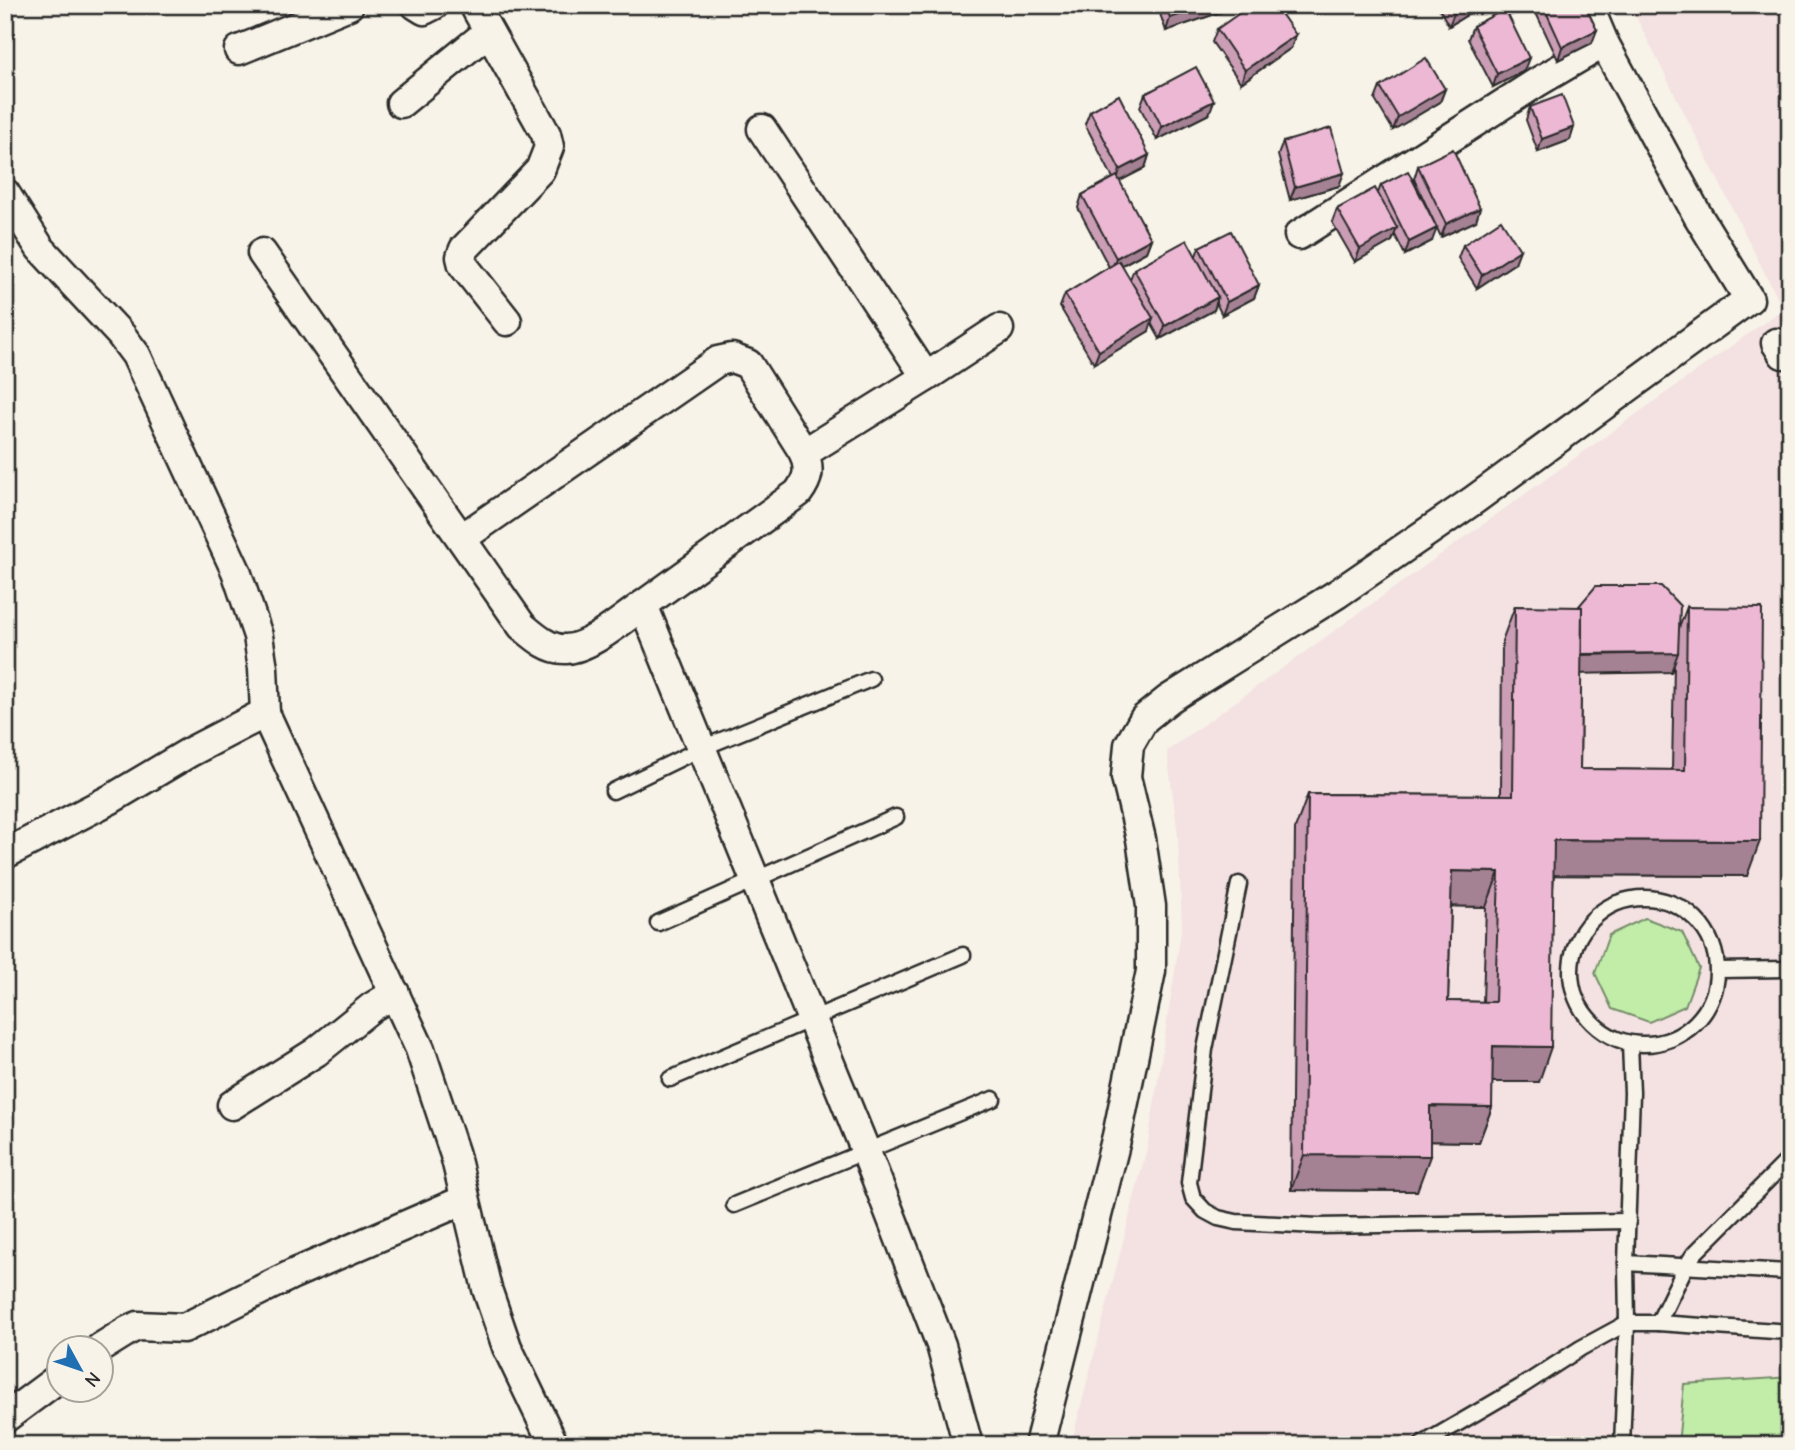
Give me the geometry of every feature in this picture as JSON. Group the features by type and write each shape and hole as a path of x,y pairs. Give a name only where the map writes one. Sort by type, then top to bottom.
{"street":[{"path":"239,50 349,5"},
{"path":"416,5 424,10 434,5"},
{"path":"474,5 546,134 549,147 541,170 464,250 461,257 463,265 506,321"},
{"path":"1039,1445 1117,1136 1151,971 1151,906 1141,839 1126,777 1129,745 1144,719 1169,699 1337,594 1462,508 1749,299 1698,216 1604,43 1588,5"},
{"path":"401,103 488,32"},
{"path":"1299,235 1536,83 1604,43"},
{"path":"762,129 926,377"},
{"path":"5,193 40,248 121,335 141,365 236,571 258,636 265,713 289,771 420,1049 455,1155 488,1289 507,1347 554,1445"},
{"path":"262,253 522,626 542,642 565,649 589,642 798,492 808,480 809,467 804,453 748,363 732,358 718,361 462,538"},
{"path":"804,453 999,329"},
{"path":"643,605 813,1018 941,1345 968,1445"},
{"path":"5,854 111,799 190,752 265,713"},
{"path":"232,1105 316,1052 366,1012 395,993"},
{"path":"116,1338 138,1326 184,1328 293,1273 464,1200"},
{"path":"5,1418 46,1387"}],"lane":[{"path":"613,791 702,748 871,679"},
{"path":"658,923 897,817"},
{"path":"1239,884 1205,1049 1190,1169 1189,1183 1193,1198 1205,1211 1218,1218 1236,1222 1318,1226 1628,1220"},
{"path":"1640,898 1664,900 1685,910 1703,926 1714,947 1718,970 1714,996 1701,1019 1681,1035 1656,1044 1630,1044 1608,1036 1589,1021 1577,1001 1570,978 1573,955 1581,933 1597,915 1617,903 1640,898"},
{"path":"670,1079 963,955"},
{"path":"1718,970 1790,970"},
{"path":"1622,1445 1632,1093 1630,1044"},
{"path":"734,1205 993,1099"},
{"path":"1658,1323 1686,1266 1695,1254 1790,1158"},
{"path":"1626,1263 1790,1272"},
{"path":"1421,1445 1581,1348 1627,1324 1658,1323 1790,1332"}],"shaded area":[{"path":"1630,5 1790,5 1790,1445 1071,1445 1148,1144 1182,926 1178,835 1167,751 1783,309"}],"green space":[{"path":"1645,918 1682,932 1699,968 1685,1006 1649,1022 1612,1009 1595,973 1609,935"},
{"path":"1790,1377 1790,1445 1678,1445 1684,1384"}],"building":[{"path":"1166,5 1208,5 1170,18"},
{"path":"1251,5 1275,5 1296,35 1245,70 1217,29"},
{"path":"1449,5 1466,5 1454,13"},
{"path":"1543,5 1585,5 1597,30 1562,47"},
{"path":"1505,9 1529,58 1497,74 1473,26"},
{"path":"1426,58 1445,89 1398,117 1380,87"},
{"path":"1196,67 1214,101 1162,127 1145,94"},
{"path":"1119,95 1149,155 1120,170 1090,111"},
{"path":"1562,95 1574,127 1542,139 1530,107"},
{"path":"1331,128 1344,173 1295,187 1283,142"},
{"path":"1453,149 1480,208 1446,224 1418,166"},
{"path":"1408,171 1437,228 1409,242 1381,185"},
{"path":"1117,176 1151,239 1116,258 1082,195"},
{"path":"1375,188 1397,228 1360,249 1337,209"},
{"path":"1501,220 1520,250 1482,275 1463,245"},
{"path":"1231,231 1259,285 1227,302 1199,247"},
{"path":"1187,240 1218,297 1165,326 1134,269"},
{"path":"1119,261 1153,318 1099,351 1065,294"},
{"path":"1596,586 1661,586 1680,606 1678,653 1582,654 1582,607 1579,606"},
{"path":"1515,606 1582,607 1580,769 1685,770 1687,607 1762,608 1760,841 1554,840 1551,1047 1493,1046 1492,1107 1430,1106 1430,1156 1304,1155 1308,794 1513,795","holes":["1452,871 1499,872 1495,1002 1448,1001"]}]}
